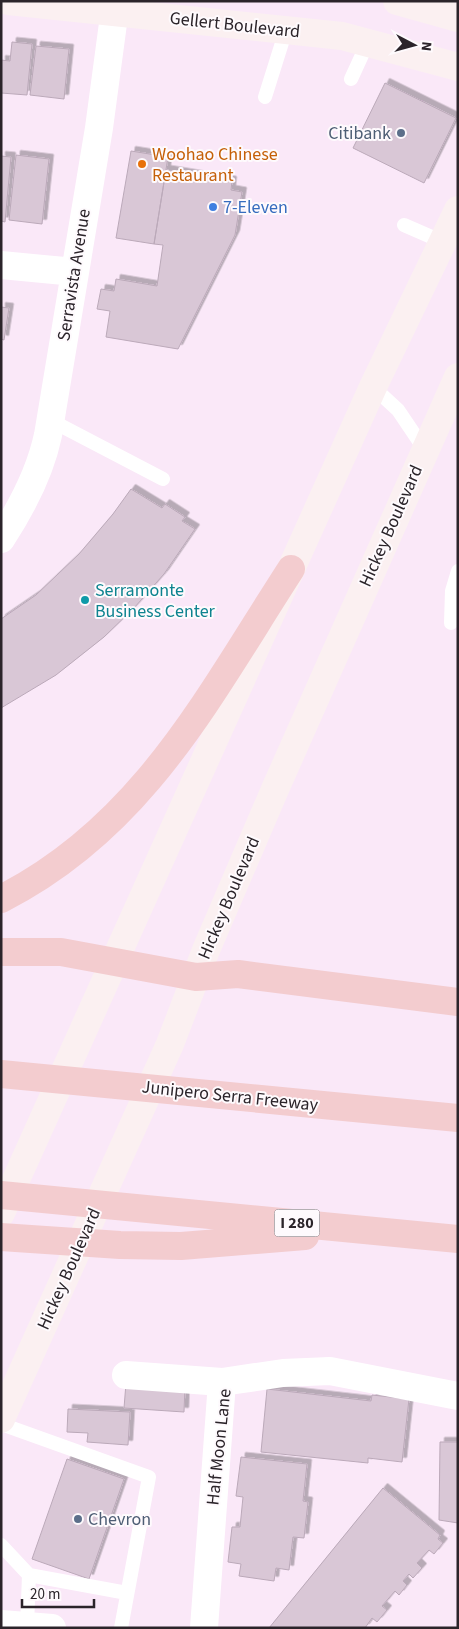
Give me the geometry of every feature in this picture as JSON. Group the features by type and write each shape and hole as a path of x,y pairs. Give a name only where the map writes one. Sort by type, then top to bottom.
{"highway":[{"path":"1,899 46,874 79,850 110,823 138,794 179,741 291,569"},
{"path":"1,952 61,952 196,976 238,974 458,1002"},
{"name":"Junipero Serra Freeway","path":"6,1075 458,1118"},
{"name":"I 280","path":"1,1195 458,1238"},
{"path":"1,1237 120,1245 181,1246 366,1230"}],"main road":[{"name":"Gellert Boulevard","path":"8,1 115,7 342,36 458,66"},
{"path":"397,1 458,18"},
{"path":"1,1213 373,387 458,210"},
{"name":"Hickey Boulevard","path":"1,1419 170,1044 196,976 276,787 458,377"}],"street":[{"name":"Serravista Avenue","path":"1,539 21,508 44,454 99,128 115,7"},
{"path":"1,265 75,272"},
{"name":"Half Moon Lane","path":"204,1628 222,1382 284,1373 330,1371 458,1396"},
{"path":"126,1376 222,1382"}],"lane":[{"path":"265,97 286,30"},
{"path":"351,79 368,42"},
{"path":"404,225 443,242"},
{"path":"373,387 398,410 425,450"},
{"path":"50,420 163,479"},
{"path":"451,623 452,591 458,571"},
{"path":"1,1424 149,1477 121,1628"},
{"path":"1,1546 29,1575 127,1593"},
{"path":"27,1626 29,1575"}],"building":[{"path":"12,42 32,44 27,95 1,93 1,60 10,61"},
{"path":"36,46 69,49 64,99 30,95"},
{"path":"385,83 456,118 424,183 353,148"},
{"path":"131,151 168,157 154,244 116,238"},
{"path":"16,155 49,159 42,224 9,220"},
{"path":"1,156 11,157 5,222 1,221"},
{"path":"166,170 232,181 231,190 242,192 235,235 178,349 106,337 110,311 97,309 101,289 114,291 116,279 157,286 163,245 154,244"},
{"path":"1,307 9,308 4,340 1,339"},
{"name":"Serramonte Business Center","path":"131,489 162,508 165,504 185,517 182,521 195,529 164,574 134,608 104,637 56,675 1,708 1,619 36,595 79,554 113,514"},
{"path":"126,1383 185,1386 184,1412 124,1408"},
{"path":"267,1389 371,1401 372,1395 409,1399 402,1462 368,1458 368,1463 261,1452"},
{"path":"68,1409 130,1412 128,1445 87,1442 88,1433 67,1432"},
{"path":"440,1442 458,1442 458,1523 439,1520"},
{"path":"241,1457 307,1464 303,1501 308,1502 304,1538 293,1537 289,1570 276,1568 274,1581 239,1576 241,1564 228,1562 232,1527 240,1527 243,1497 236,1496"},
{"name":"Chevron","path":"67,1459 124,1479 89,1579 32,1559"},
{"path":"383,1488 440,1535 438,1539 443,1543 434,1554 429,1550 417,1563 422,1568 413,1578 409,1574 403,1581 407,1585 399,1595 395,1591 382,1606 387,1610 377,1622 372,1618 365,1628 269,1628"}],"place":[{"name":"Citibank","path":"401,133"},
{"name":"Woohao Chinese Restaurant","path":"142,164"},
{"name":"7-Eleven","path":"213,207"},
{"name":"Serramonte Business Center","path":"85,600"},
{"name":"Chevron","path":"78,1519"}]}
